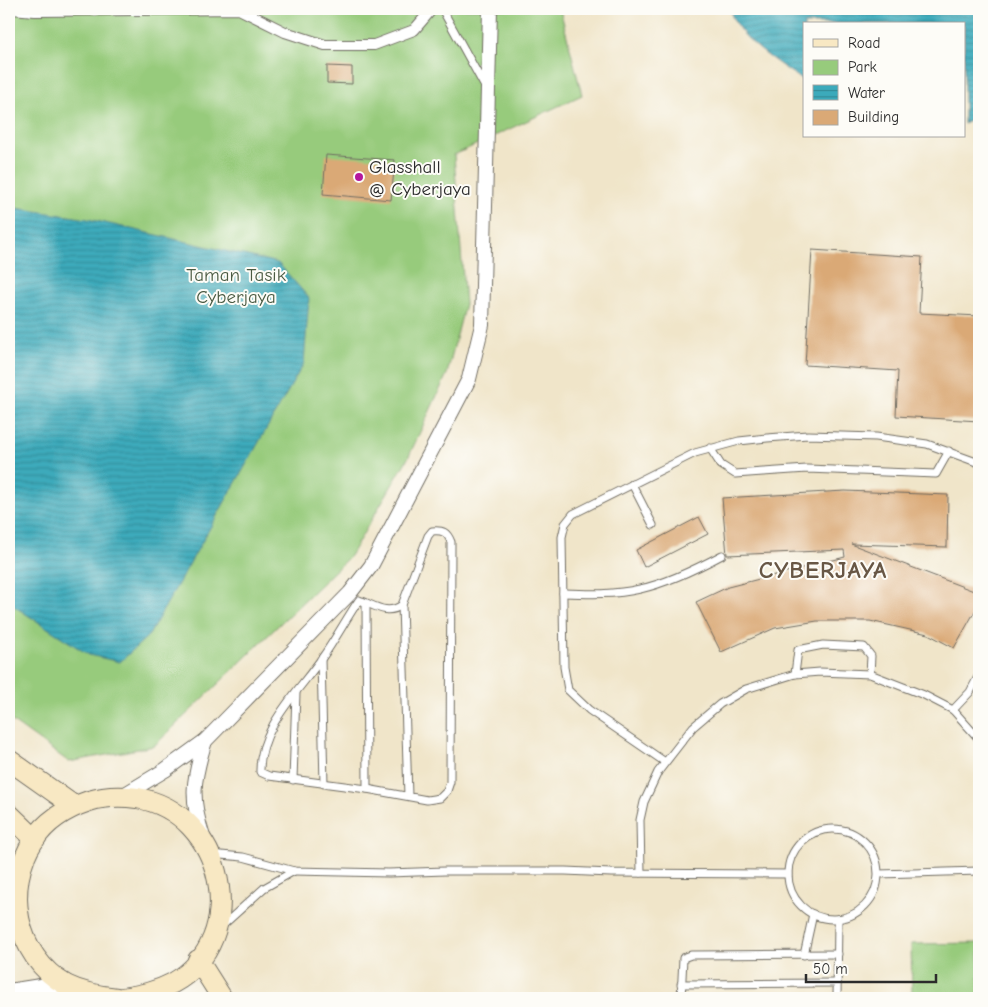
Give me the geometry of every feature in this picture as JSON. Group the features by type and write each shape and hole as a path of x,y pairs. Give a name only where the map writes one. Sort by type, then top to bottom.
{"main road":[{"path":"9,760 74,806"},
{"path":"117,998 92,995 66,984 44,967 13,921 16,890 22,863 35,839 52,820 74,806 97,798 122,796 148,800 171,810 191,826 208,850 217,873 220,893 219,914 213,933 179,990 122,998"},
{"path":"9,814 35,839"},
{"path":"198,960 222,998"}],"street":[{"path":"12,9 35,12 239,9 285,32 324,44 358,45 374,45 414,30 432,9"},
{"path":"122,796 165,770 205,741 358,598 370,566 469,379 482,325 490,9"},
{"path":"205,741 194,776 195,812 208,850"},
{"path":"9,993 66,984"}],"lane":[{"path":"442,9 488,92"},
{"path":"665,762 648,753 589,710 568,690 564,668 562,537 565,524 573,514 671,464 710,448 739,441 808,435 876,437 927,444 979,462"},
{"path":"710,448 721,465 735,474 807,469 936,474 949,451"},
{"path":"632,484 653,525"},
{"path":"358,598 321,659 296,692 272,729 260,761 260,772 269,776 427,800 440,798 447,792 450,782 451,542 448,534 441,530 432,530 428,536 402,605 408,796"},
{"path":"563,593 601,594 640,590 673,578 722,555"},
{"path":"358,598 384,611 395,610 402,605"},
{"path":"358,598 367,790"},
{"path":"795,674 798,650 805,647 823,645 864,647 871,656 870,674"},
{"path":"321,659 324,784"},
{"path":"641,874 640,820 644,802 665,762 693,727 720,704 746,689 795,674 820,672 870,674 924,695 953,710 979,739"},
{"path":"953,710 970,692 979,675"},
{"path":"293,780 296,692"},
{"path":"826,829 842,829 856,834 869,844 877,858 879,874 874,895 867,904 859,912 838,919 825,918 813,914 803,907 795,898 789,886 788,874 790,858 798,844 810,834 826,829"},
{"path":"208,850 243,857 294,872 389,874 445,871 565,871 641,874 788,874"},
{"path":"879,874 979,871"},
{"path":"213,933 264,888 294,872"},
{"path":"804,955 813,914"},
{"path":"837,998 838,919"},
{"path":"681,998 683,958 691,955 838,954"},
{"path":"681,984 837,983"}],"green space":[{"name":"Taman Tasik Cyberjaya","path":"9,9 560,9 582,95 454,155 465,304 447,374 408,458 350,556 154,746 69,762 9,719"},
{"path":"979,943 979,998 912,998 911,944"}],"water":[{"path":"979,9 979,115 966,123 966,22 803,22 803,80 750,41 734,21 730,10"},
{"path":"9,207 88,219 278,263 309,298 304,363 149,635 120,662 89,655 9,603"}],"building":[{"path":"327,66 352,67 352,84 327,83"},
{"name":"Glasshall @ Cyberjaya","path":"326,155 395,160 391,200 323,194"},
{"path":"812,250 922,257 919,313 979,316 979,421 896,416 898,371 805,365"},
{"path":"845,491 948,495 947,547 851,544 979,593 979,604 954,648 928,634 870,621 817,621 775,628 721,652 696,602 728,587 845,557 844,550 727,555 722,498"},
{"path":"699,517 708,534 644,567 636,550"}],"place":[{"name":"Glasshall @ Cyberjaya","path":"359,177"}],"district":[{"name":"CYBERJAYA","path":"823,570"}]}
